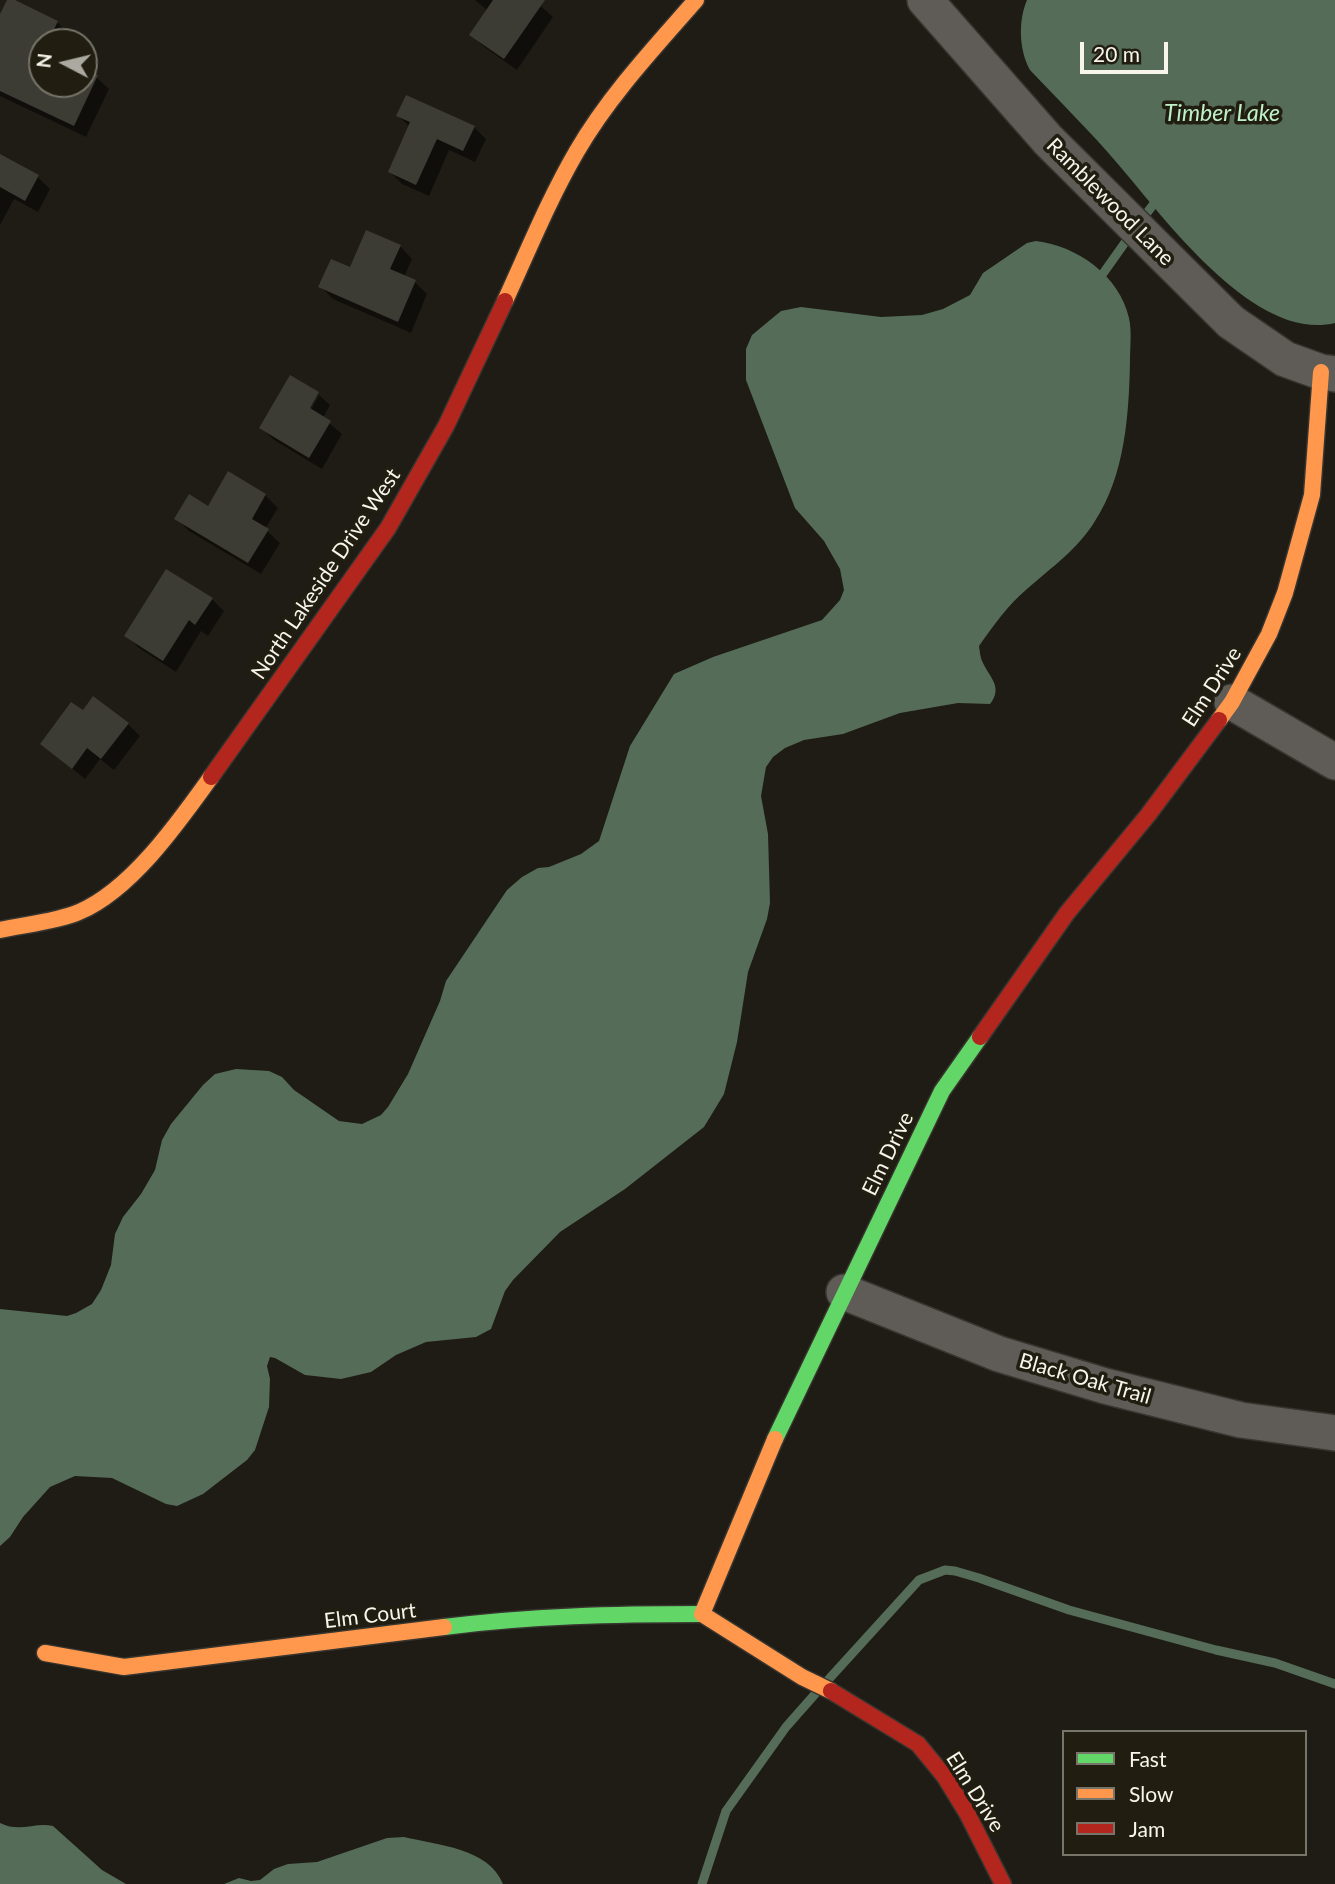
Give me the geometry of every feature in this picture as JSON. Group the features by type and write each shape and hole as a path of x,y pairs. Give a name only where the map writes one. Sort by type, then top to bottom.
{"street":[{"name":"North Lakeside Drive West","path":"0,930 78,913 110,895 163,841 208,782 388,528 446,426 542,219 577,151 623,84 696,0"},
{"name":"Ramblewood Lane","path":"925,0 1048,139 1231,322 1285,359 1328,373"},
{"name":"Elm Drive","path":"1003,1884 946,1777 918,1744 702,1614 776,1437 942,1091 1068,913 1148,815 1232,702 1269,634 1284,593 1312,495 1328,373"},
{"path":"1232,702 1335,762"},
{"name":"Black Oak Trail","path":"844,1292 999,1354 1105,1386 1241,1420 1335,1433"},
{"name":"Elm Court","path":"45,1653 92,1664 124,1667 501,1620 702,1614"}],"water":[{"name":"Timber Lake","path":"1027,0 1335,0 1335,323 1304,324 1273,314 1243,295 1185,242 1107,151 1030,70 1021,35"},
{"path":"1036,241 1066,249 1094,265 1116,289 1129,318 1131,340 1126,423 1113,484 1095,521 1081,540 1013,602 979,646 982,661 995,688 990,704 958,703 900,713 843,734 804,740 785,748 773,757 766,767 761,796 768,834 770,903 748,972 737,1042 724,1094 704,1127 625,1189 560,1232 505,1291 491,1329 476,1337 426,1342 396,1355 371,1372 341,1379 305,1375 270,1357 267,1366 270,1379 269,1407 255,1450 247,1460 203,1494 177,1506 166,1504 112,1478 75,1476 50,1487 0,1546 0,1309 67,1316 92,1304 111,1265 115,1234 123,1217 155,1170 162,1140 171,1124 215,1074 236,1069 269,1071 282,1077 294,1090 339,1121 362,1124 381,1115 408,1074 446,981 507,890 538,868 549,867 581,854 599,841 630,746 674,674 713,657 822,620 840,600 844,590 840,569 824,541 795,508 746,380 746,349 752,335 781,311 801,307 881,317 922,315 943,309 970,295 983,273 1027,243"},
{"path":"0,1823 14,1827 53,1826 102,1870 126,1884 0,1884"},
{"path":"404,1837 474,1855 496,1872 503,1884 224,1884 239,1878 260,1880 274,1869 288,1864 317,1862 387,1838"}],"building":[{"path":"7,0 15,0 58,21 55,28 28,28 28,98 87,98 74,126 0,91 0,14"},
{"path":"493,0 545,0 504,59 469,35"},
{"path":"406,95 475,126 463,151 437,139 416,185 388,172 410,122 396,116"},
{"path":"0,154 39,175 25,201 0,187"},
{"path":"366,230 401,245 390,269 416,280 398,322 318,287 331,259 350,267"},
{"path":"290,375 319,392 310,408 331,421 309,458 259,428"},
{"path":"228,471 266,494 252,519 269,529 248,563 174,519 189,494 208,506"},
{"path":"166,569 213,598 195,625 189,620 163,661 124,636"},
{"path":"93,696 129,723 101,759 87,748 72,769 40,744 71,702 83,710"}],"waterway":[{"path":"1140,222 1159,197"},
{"path":"1097,282 1131,234"},
{"path":"828,1680 919,1580 945,1570 979,1578 1069,1610 1216,1650 1275,1663 1335,1684"},
{"path":"702,1884 726,1811 786,1727 816,1693"}],"traffic: fast":[{"path":"775,1439 942,1091 980,1037"},
{"path":"444,1627 573,1616 702,1614"}],"traffic: slow":[{"path":"505,301 539,225 577,151 603,111 696,0"},
{"path":"1219,720 1232,702 1269,634 1285,593 1312,495 1321,372"},
{"path":"0,930 61,918 98,902 117,888 152,854 211,777"},
{"path":"775,1439 702,1614 802,1677 831,1691"},
{"path":"45,1653 124,1667 444,1627"}],"traffic: jam":[{"path":"211,777 388,528 446,426 505,301"},
{"path":"980,1037 1067,913 1148,815 1219,720"},
{"path":"831,1691 918,1744 945,1777 967,1813 1003,1884"}]}
